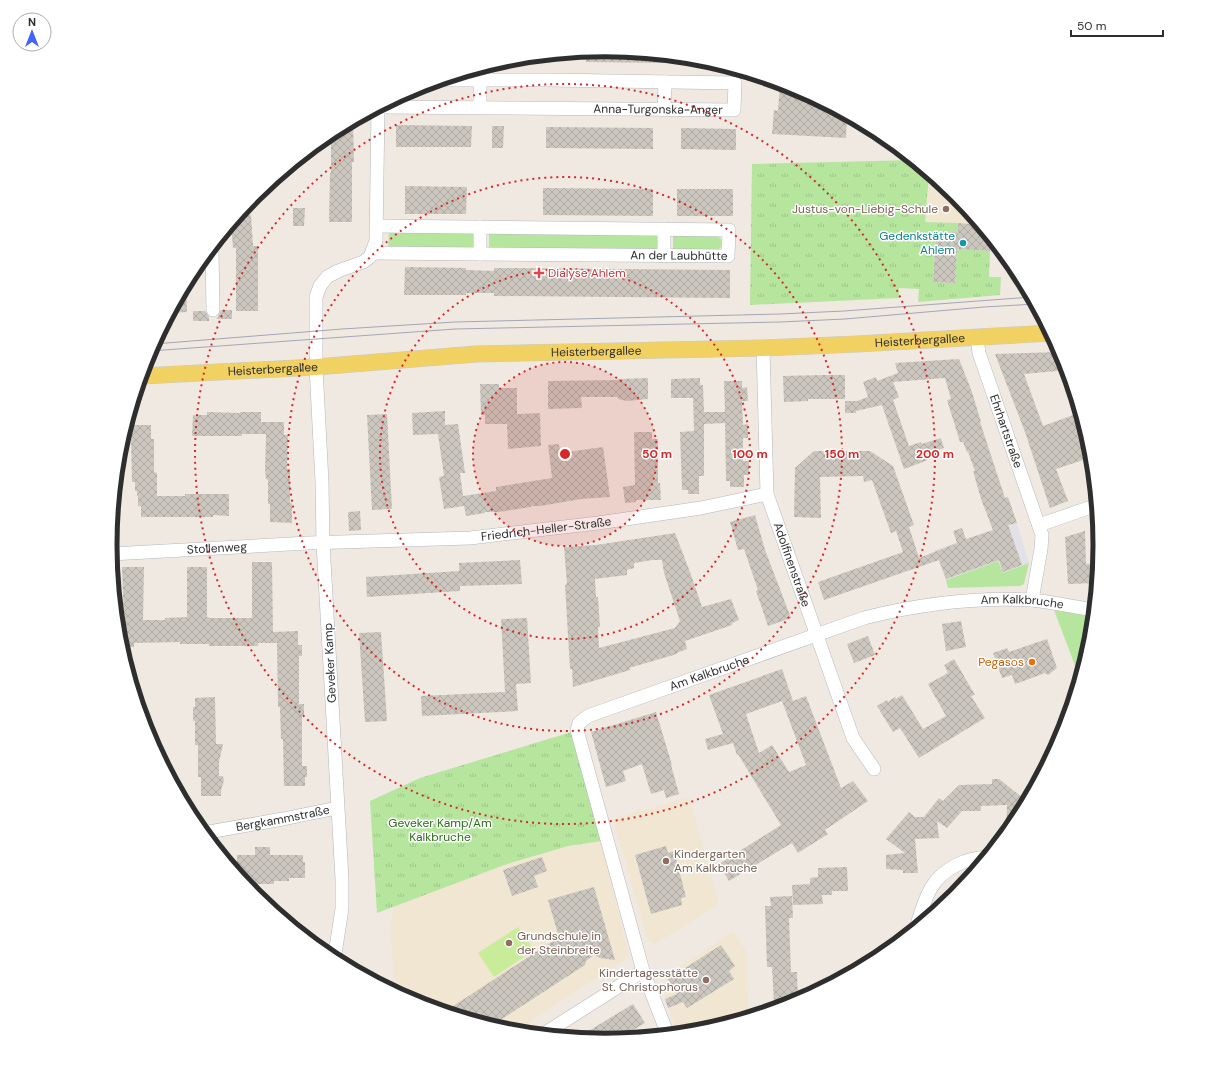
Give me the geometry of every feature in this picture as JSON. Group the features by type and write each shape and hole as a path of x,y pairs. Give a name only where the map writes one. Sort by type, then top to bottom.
{"main road":[{"name":"Heisterbergallee","path":"148,376 316,367 476,354 763,348 1046,333"}],"street":[{"name":"Anna-Turgonska-Anger","path":"389,107 734,110 735,83 458,80"},
{"path":"480,80 480,107"},
{"path":"664,109 665,82"},
{"path":"372,253 376,242 377,226 378,113"},
{"name":"An der Laubhütte","path":"372,253 728,256 728,230 377,226"},
{"path":"480,227 480,254"},
{"path":"664,229 664,256"},
{"name":"Geveker Kamp","path":"335,953 342,902 342,879 323,543 322,482 316,367 316,297 320,286 332,274 363,262 370,257 372,253"},
{"path":"212,256 213,310"},
{"name":"Ehrhartstraße","path":"977,338 979,353 1042,535 1032,600"},
{"name":"Adolfinenstraße","path":"763,348 767,494 853,738 874,769"},
{"name":"Friedrich-Heller-Straße","path":"323,543 463,538 543,530 701,508 767,494"},
{"path":"1039,525 1092,507"},
{"name":"Stollenweg","path":"117,554 323,543"},
{"name":"Am Kalkbruche","path":"666,1030 643,971 577,730 579,723 588,716 864,618 902,609 981,599 1032,600 1090,609"},
{"name":"Bergkammstraße","path":"210,832 338,808"},
{"path":"919,920 930,889 939,877 954,866 974,857 982,857"},
{"path":"549,1031 643,971"}],"shaded area":[{"name":"Justus-von-Liebig-Schule","path":"928,178 974,225 924,222"},
{"path":"1011,272 1018,283 1010,284"},
{"path":"1017,523 1029,563 1003,573 998,561 946,580 934,550"},
{"name":"Kindergarten Am Kalkbruche","path":"689,797 719,904 655,944 648,941 613,819"},
{"name":"Grundschule in der Steinbreite","path":"602,841 629,957 522,1027 448,1008 395,987 390,929 393,907 507,864 568,846"},
{"name":"Kindertagesstätte St. Christophorus","path":"733,932 746,951 749,1012 701,1025 676,1029 661,987 667,983 665,976"}],"green space":[{"path":"906,160 929,179 925,222 958,223 958,232 936,231 933,282 955,283 957,249 990,251 989,277 1001,277 1000,295 918,302 919,289 899,288 899,298 750,305 752,164"},
{"path":"473,231 476,248 388,249 389,232"},
{"path":"489,231 659,234 660,249 489,251"},
{"path":"673,233 715,233 721,239 721,247 715,253 673,252"},
{"path":"998,561 1003,573 1029,563 1024,584 1020,586 948,588 946,580"},
{"path":"1054,610 1087,616 1088,619 1085,641 1077,671"},
{"name":"Geveker Kamp/Am Kalkbruche","path":"575,731 602,841 568,846 507,864 377,913 370,801 420,778"},
{"path":"518,927 534,950 494,977 478,953"}],"building":[{"path":"606,57 668,61 668,63 586,62 586,58"},
{"path":"780,89 822,107 847,120 846,138 772,134 774,110 778,111"},
{"path":"396,125 472,126 471,147 396,147"},
{"path":"492,126 504,126 503,148 492,148"},
{"path":"353,127 354,162 352,162 352,222 329,222 331,141"},
{"path":"546,127 653,128 653,149 546,148"},
{"path":"681,128 736,129 736,150 681,149"},
{"path":"405,186 467,187 466,214 405,214"},
{"path":"543,188 653,189 653,216 543,215"},
{"path":"677,189 733,189 733,216 677,216"},
{"path":"293,208 305,208 304,226 293,226"},
{"path":"245,215 251,215 253,246 258,246 258,311 236,311 236,248 233,248 232,231"},
{"name":"Gedenkstätte Ahlem","path":"958,223 974,224 990,245 990,251 957,249 955,283 933,282 936,231 958,232"},
{"path":"405,267 466,268 466,270 494,271 494,268 730,270 730,298 494,296 494,293 466,293 466,295 404,295"},
{"path":"186,294 187,312 176,313"},
{"path":"221,310 232,310 232,319 217,319"},
{"path":"193,311 205,311 209,317 209,321 193,321"},
{"path":"1054,352 1061,371 1024,374 1043,426 1076,414 1086,459 1056,469 1068,501 1050,508 1025,432 995,354"},
{"path":"959,359 972,392 980,422 1005,498 1008,497 1017,523 1008,525 1022,565 1003,572 999,560 946,579 939,560 824,600 818,582 903,552 896,531 891,533 872,480 864,482 863,476 820,477 821,518 794,517 795,468 814,451 870,451 893,466 914,525 909,527 919,558 957,543 953,531 962,528 966,539 993,530 981,499 973,471 975,471 968,452 963,442 960,442 947,400 951,399 945,378 893,382 899,397 893,400 909,446 921,442 922,444 941,438 944,448 926,454 928,460 904,469 882,405 856,411 856,413 845,413 845,401 857,401 868,397 863,382 876,377 877,381 898,373 895,363"},
{"path":"845,375 845,399 808,399 808,401 784,402 783,376"},
{"path":"648,378 648,399 627,401 618,399 618,397 581,397 582,408 548,409 548,381"},
{"path":"700,378 700,385 703,385 704,412 725,412 724,381 742,381 742,388 747,387 748,401 742,401 743,425 748,424 748,438 743,438 743,461 749,461 749,475 744,475 744,487 730,487 730,481 726,481 725,423 704,424 704,476 699,476 699,494 688,494 688,490 682,490 680,432 694,431 693,398 671,398 671,379"},
{"path":"480,384 499,384 499,388 517,388 517,414 540,413 541,446 508,449 507,424 485,424 485,415 481,415"},
{"path":"445,411 445,425 458,424 465,473 460,473 463,496 496,491 496,487 552,478 548,445 559,444 560,453 603,447 610,497 581,499 466,516 464,506 444,509 439,477 444,476 438,434 413,435 412,413"},
{"path":"207,412 261,412 261,422 284,422 284,435 288,435 287,469 290,469 290,503 292,503 292,523 270,522 268,480 266,479 265,470 266,434 242,434 242,436 192,436 193,415 207,415"},
{"path":"387,414 392,509 372,510 367,415"},
{"path":"132,425 151,425 151,439 154,439 154,472 157,473 157,496 185,496 185,494 229,494 229,516 141,517 141,506 138,506 138,496 137,491 135,491 135,482 132,482 131,437 129,437"},
{"path":"634,432 652,432 652,439 658,439 658,483 660,483 661,500 636,500 636,502 625,503 623,487 635,485"},
{"path":"360,511 361,530 349,531 348,512"},
{"path":"755,515 765,550 791,618 768,626 744,549 738,550 730,522"},
{"path":"1085,531 1086,564 1093,563 1092,583 1068,584 1065,537"},
{"path":"675,533 702,607 731,599 739,620 732,623 732,625 685,641 687,649 677,654 573,687 572,669 570,669 564,547 596,545","holes":["662,560 664,573 680,621 675,628 599,648 598,627 600,627 595,579 627,575 627,570 634,568 634,563"]},
{"path":"520,560 522,584 460,586 460,591 367,597 366,577 459,571 459,563"},
{"path":"252,562 272,562 273,632 298,631 298,645 302,645 302,656 299,656 299,704 304,704 304,715 302,715 302,766 307,766 305,786 284,786 283,739 281,739 280,707 278,707 277,643 258,643 258,646 209,646 209,644 180,644 180,642 134,643 134,647 128,647 123,621 122,567 144,567 143,620 165,620 165,618 187,617 187,567 207,567 207,617 252,618"},
{"path":"527,618 531,683 516,684 518,711 422,716 421,696 505,692 501,619"},
{"path":"961,621 966,647 946,651 942,624"},
{"path":"381,632 387,721 365,722 359,633"},
{"path":"868,636 875,655 854,663 847,644"},
{"path":"1047,639 1057,668 1048,675 1045,673 1015,684 1012,675 1002,678 993,653 1007,648 1009,652"},
{"path":"954,659 975,695 971,696 985,718 919,758 900,728 893,732 877,706 887,700 888,702 895,697 896,699 902,695 923,729 946,716 928,684 948,673 944,665"},
{"path":"782,669 793,701 806,696 841,788 853,781 868,801 825,830 828,834 798,853 792,843 729,881 719,864 781,825 738,754 737,755 733,743 708,750 705,739 723,734 709,695","holes":["782,701 806,765 789,772 772,745 759,753 746,714"]},
{"path":"215,697 216,744 223,744 219,762 219,776 223,776 224,781 221,796 201,796 201,777 198,777 198,745 195,745 195,721 193,721 193,707 195,707 195,698"},
{"path":"656,712 679,794 666,798 664,790 651,794 642,764 623,771 626,781 606,787 591,732"},
{"path":"992,779 999,779 1024,799 1006,825 1007,805 981,806 981,811 962,811 947,828 937,821 939,838 915,839 918,873 903,873 903,870 886,869 886,855 905,853 886,839 909,812 915,817 924,817 939,798 943,801 959,785 992,784"},
{"path":"666,846 668,853 674,851 686,897 681,898 682,905 651,914 635,855"},
{"path":"255,847 270,847 270,855 303,855 303,862 305,862 305,878 289,878 289,881 274,881 274,884 253,884 235,864 237,864 237,855 255,855"},
{"path":"542,857 547,871 534,876 538,887 512,896 503,870"},
{"path":"847,867 848,891 832,891 832,895 822,895 823,904 793,905 792,885 810,884 810,878 818,877 818,868"},
{"path":"594,887 615,960 600,958 594,955 586,961 585,965 498,1022 449,1008 559,937 548,900"},
{"path":"792,896 793,918 789,918 791,972 797,972 798,995 779,1002 774,1002 772,967 767,967 765,906 771,906 770,897"},
{"path":"721,945 735,966 729,971 734,979 687,1008 683,1002 668,1008 665,999 677,994 668,979"},
{"path":"633,1004 645,1023 627,1033 585,1033"}],"tram line":[{"path":"161,343 342,329 455,322 780,314 844,311 1027,297"},
{"path":"158,350 455,329 780,322 845,319 1031,304"}],"place":[{"name":"Justus-von-Liebig-Schule","path":"946,209"},
{"name":"Gedenkstätte Ahlem","path":"963,243"},
{"name":"Dialyse Ahlem","path":"539,273"},
{"name":"Pegasos","path":"1032,662"},
{"name":"Kindergarten Am Kalkbruche","path":"666,861"},
{"name":"Grundschule in der Steinbreite","path":"509,943"},
{"name":"Kindertagesstätte St. Christophorus","path":"706,980"}]}
